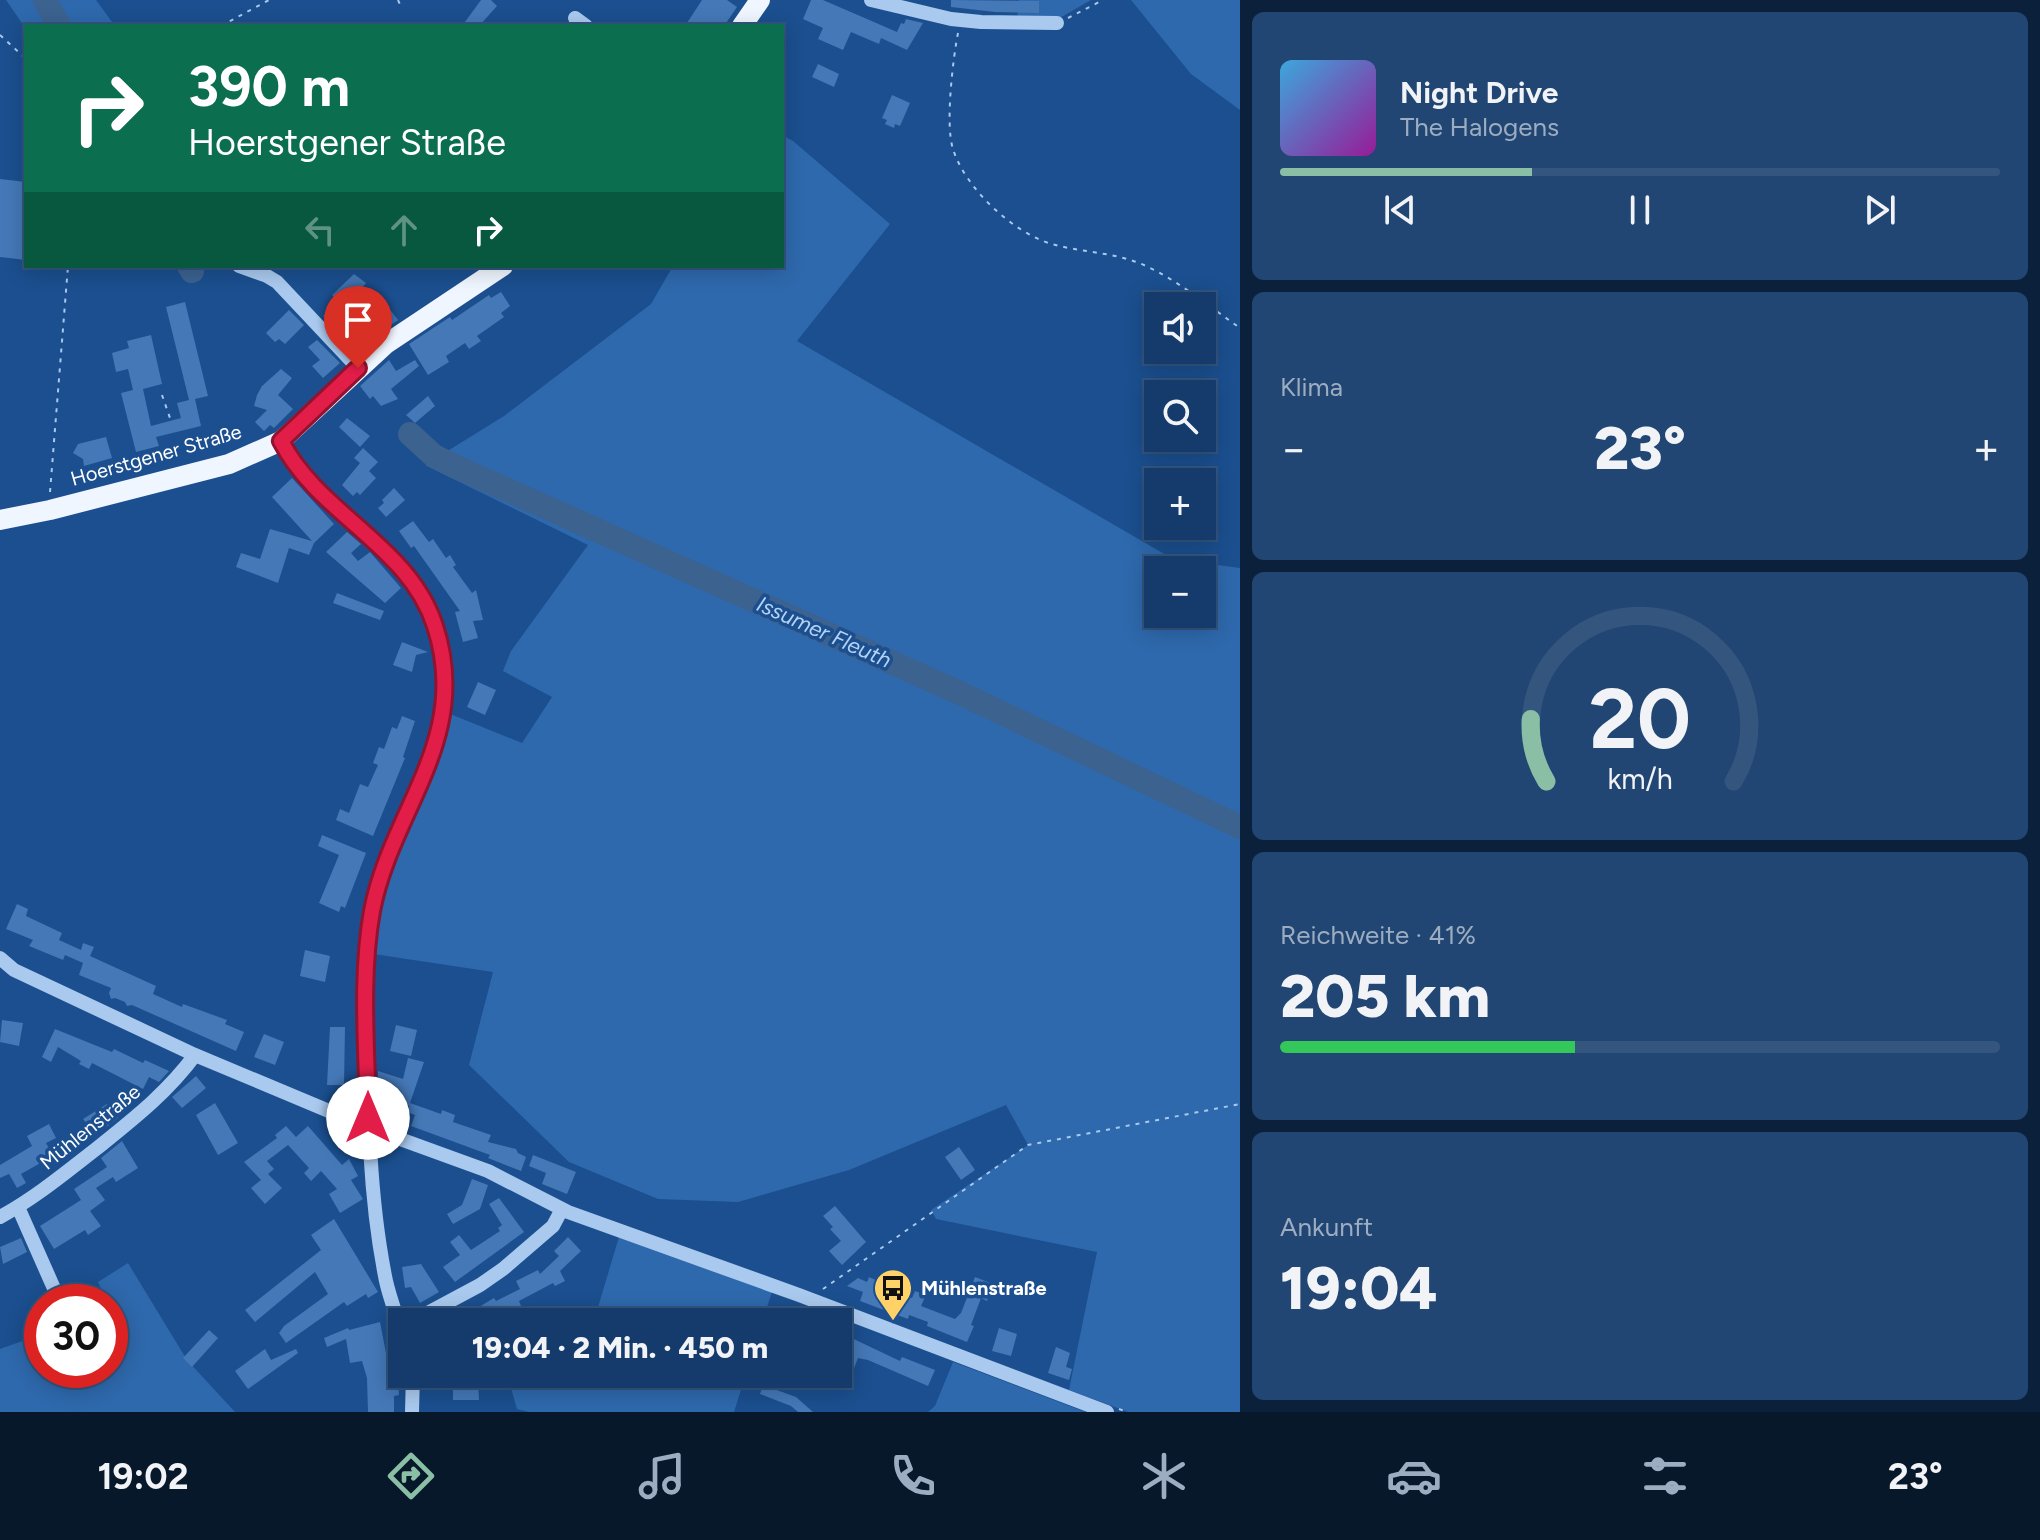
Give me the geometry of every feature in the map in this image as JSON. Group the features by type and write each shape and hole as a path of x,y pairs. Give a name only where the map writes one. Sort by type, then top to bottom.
{"main road":[{"path":"743,24 753,2"},
{"name":"Hoerstgener Straße","path":"0,520 229,464 281,441 358,368 398,336 500,268"}],"street":[{"path":"871,0 961,20 1057,23"},
{"path":"245,268 277,282 358,368"},
{"path":"281,441 304,477 335,509 393,557 417,590 435,625 443,662 440,731 430,763 389,854 372,909 367,953 367,1127 386,1284 394,1308"},
{"path":"0,958 14,970 195,1055 367,1127 488,1171 562,1209 1107,1412"},
{"name":"Mühlenstraße","path":"0,1217 18,1207 142,1112 174,1083 195,1055"},
{"path":"18,1207 52,1284"},
{"path":"440,1308 503,1269 553,1226 562,1209"},
{"path":"412,1412 413,1388"}],"path":[{"path":"225,24 269,0"},
{"path":"398,0 402,9"},
{"path":"1057,23 1103,0"},
{"path":"961,20 952,89 952,148 962,168 988,203 1017,228 1051,244 1117,256 1147,266 1240,328"},
{"path":"0,35 24,57"},
{"path":"50,491 68,268"},
{"path":"162,395 171,421"},
{"path":"809,1299 1028,1145 1240,1104"}],"shaded area":[{"path":"6,0 96,0 114,24 24,24"},
{"path":"1019,0 1091,0 1058,19 1017,20"},
{"path":"1131,0 1240,0 1240,110 1191,74"},
{"path":"784,136 890,224 797,341 1168,556 1144,556 1144,628 1216,628 1216,565 1240,568 1240,1412 1128,1412 1069,1390 1097,1252 936,1219 931,1210 1028,1145 1006,1105 849,1170 738,1202 658,1199 569,1162 469,1065 493,972 367,953 372,909 443,711 522,743 552,697 503,671 511,651 588,545 425,465 504,416 651,304 672,268 784,268"},
{"path":"621,1230 774,1286 767,1308 598,1308"},
{"path":"128,1263 187,1360 235,1412 0,1412 0,1349 24,1340 24,1388 128,1388 128,1284 98,1282"},
{"path":"953,1362 1086,1412 928,1412 935,1406"},
{"path":"511,1388 742,1388 734,1412 529,1412 517,1409"}],"building":[{"path":"481,0 491,0 497,6 481,24 463,24"},
{"path":"702,0 727,0 737,7 725,24 686,24"},
{"path":"811,0 823,0 897,32 906,19 923,23 907,50 881,38 879,44 851,32 843,50 818,39 823,28 803,19"},
{"path":"951,0 1039,1 1039,13 951,7"},
{"path":"818,64 839,74 834,87 812,77"},
{"path":"892,95 910,103 900,126 895,124 894,128 885,124 887,120 882,118"},
{"path":"0,179 24,182 24,260 0,257"},
{"path":"354,274 366,283 361,289 375,303 381,298 398,320 378,334 376,331 354,349 323,316 340,302 332,295"},
{"path":"501,292 510,306 501,313 504,317 477,336 481,341 469,349 465,343 446,356 449,362 428,375 409,344 450,317 452,320 489,295 491,298"},
{"path":"185,302 208,396 195,399 201,426 156,437 159,446 136,452 121,393 133,390 128,369 116,372 112,353 129,348 127,341 151,335 162,384 143,389 151,426 181,418 177,403 189,400 166,307"},
{"path":"289,310 304,325 285,344 279,339 275,342 266,333"},
{"path":"317,340 340,363 323,378 312,366 320,360 308,347"},
{"path":"389,360 396,371 415,360 419,366 391,389 398,399 381,406 373,396 370,399 360,386"},
{"path":"281,369 292,378 278,395 293,409 274,428 270,425 264,431 255,422 267,410 254,406 257,395 262,386"},
{"path":"428,396 435,406 415,423 406,415"},
{"path":"347,418 370,436 360,447 339,427"},
{"path":"106,437 112,458 84,466 83,459 73,453 78,444"},
{"path":"363,448 378,462 369,471 376,478 360,495 357,492 353,496 342,485 360,463 354,458"},
{"path":"292,478 334,524 314,543 309,555 289,548 278,583 236,567 241,553 260,559 270,529 312,541 272,497"},
{"path":"394,488 405,500 386,517 378,508"},
{"path":"413,521 429,542 433,539 446,558 450,555 456,565 453,567 472,593 476,590 483,620 473,621 478,638 463,642 455,612 460,611 414,546 411,548 399,531"},
{"path":"347,532 361,544 351,553 358,561 370,552 401,588 385,603 326,552"},
{"path":"337,593 384,611 380,620 333,603"},
{"path":"402,642 428,652 416,655 412,672 393,665"},
{"path":"478,682 496,690 485,715 467,707"},
{"path":"402,716 415,721 405,758 373,836 336,820 340,809 349,813 360,784 368,787 378,765 373,763 379,747 384,749 392,727 397,729"},
{"path":"322,835 366,853 345,908 341,906 339,912 319,903 339,855 318,846"},
{"path":"17,904 28,909 26,916 62,933 59,940 81,950 83,943 94,947 90,956 156,986 153,994 182,1007 183,1004 227,1020 225,1024 244,1032 236,1051 132,1005 127,1006 125,1002 111,999 111,988 79,975 83,963 65,955 63,960 29,946 33,940 6,929"},
{"path":"305,950 330,956 325,982 300,976"},
{"path":"2,1020 23,1023 19,1046 0,1042"},
{"path":"396,1025 417,1030 411,1056 390,1051"},
{"path":"330,1027 345,1027 344,1085 327,1085"},
{"path":"55,1029 169,1071 159,1082 149,1077 143,1089 92,1063 89,1069 58,1047 51,1062 42,1057"},
{"path":"264,1034 284,1042 275,1065 254,1057"},
{"path":"408,1058 424,1062 410,1103 441,1114 442,1110 455,1115 453,1122 491,1135 488,1142 516,1149 526,1157 521,1171 488,1158 490,1155 411,1126 415,1115 407,1112 409,1106 380,1095 382,1084 378,1084 378,1071 403,1079"},
{"path":"196,1076 206,1088 182,1108 172,1097"},
{"path":"215,1103 238,1143 218,1155 196,1115"},
{"path":"107,1104 118,1118 101,1131 97,1126 92,1130 83,1119"},
{"path":"49,1124 56,1138 46,1143 53,1156 21,1174 26,1183 17,1188 9,1174 0,1178 0,1165 32,1146 27,1136"},
{"path":"286,1126 296,1137 308,1126 342,1165 349,1159 358,1176 351,1180 363,1199 340,1213 329,1194 337,1189 321,1171 311,1181 304,1173 309,1168 288,1145 267,1161 274,1169 268,1174 282,1188 265,1204 251,1188 261,1180 244,1162 277,1138 275,1135"},
{"path":"122,1141 138,1168 116,1182 113,1177 96,1188 105,1200 90,1211 101,1226 88,1235 85,1230 54,1249 40,1226 81,1200 74,1189 107,1167 101,1158"},
{"path":"959,1147 975,1170 961,1180 945,1157"},
{"path":"533,1155 576,1172 567,1194 542,1184 546,1173 529,1166"},
{"path":"472,1179 488,1185 480,1209 453,1224 447,1214 462,1205"},
{"path":"499,1198 524,1232 455,1282 443,1267 460,1255 450,1242 459,1235 471,1250 500,1231 498,1228 502,1225 489,1204"},
{"path":"835,1206 866,1242 842,1265 829,1251 841,1241 823,1216"},
{"path":"334,1219 378,1292 368,1298 366,1294 347,1306 344,1302 286,1343 279,1333 284,1326 328,1294 315,1272 255,1322 245,1310 321,1250 311,1235"},
{"path":"568,1237 581,1251 560,1271 565,1281 555,1286 553,1283 519,1301 521,1306 517,1308 477,1308 520,1289 516,1281 538,1270 540,1274 559,1256 554,1251"},
{"path":"21,1238 27,1252 3,1264 0,1247"},
{"path":"421,1264 439,1292 420,1303 411,1287 405,1288 402,1267"},
{"path":"869,1277 882,1283 884,1279 896,1284 893,1291 912,1298 915,1291 926,1295 921,1306 955,1319 961,1313 975,1277 993,1284 987,1301 981,1298 967,1342 927,1326 928,1322 909,1315 908,1319 860,1301 863,1292 847,1286 858,1278 867,1282"},
{"path":"380,1322 388,1363 388,1388 399,1388 399,1395 394,1396 394,1412 368,1412 367,1378 362,1361 350,1363 346,1339 327,1347 324,1338"},
{"path":"999,1328 1017,1334 1011,1356 992,1351"},
{"path":"209,1330 218,1338 192,1367 183,1358"},
{"path":"852,1338 900,1361 902,1357 935,1370 928,1386 868,1360 858,1358 854,1368"},
{"path":"1056,1347 1070,1353 1066,1367 1072,1369 1069,1380 1048,1373"},
{"path":"265,1349 271,1360 296,1349 298,1353 248,1389 235,1371"},
{"path":"453,1388 478,1388 479,1400 453,1400"},
{"path":"762,1388 771,1388 796,1397 813,1412 798,1412 791,1406 760,1394"}],"waterway":[{"name":"Issumer Fleuth","path":"45,0 58,24"},
{"name":"Issumer Fleuth","path":"410,434 434,456 454,466 960,693 1240,827"}],"place":[{"name":"Mühlenstraße","path":"893,1322"}],"route":[{"path":"358,368 281,441 304,477 335,509 393,557 417,590 435,625 444,680 440,731 430,763 389,854 372,909 367,953 368,1118"}]}
